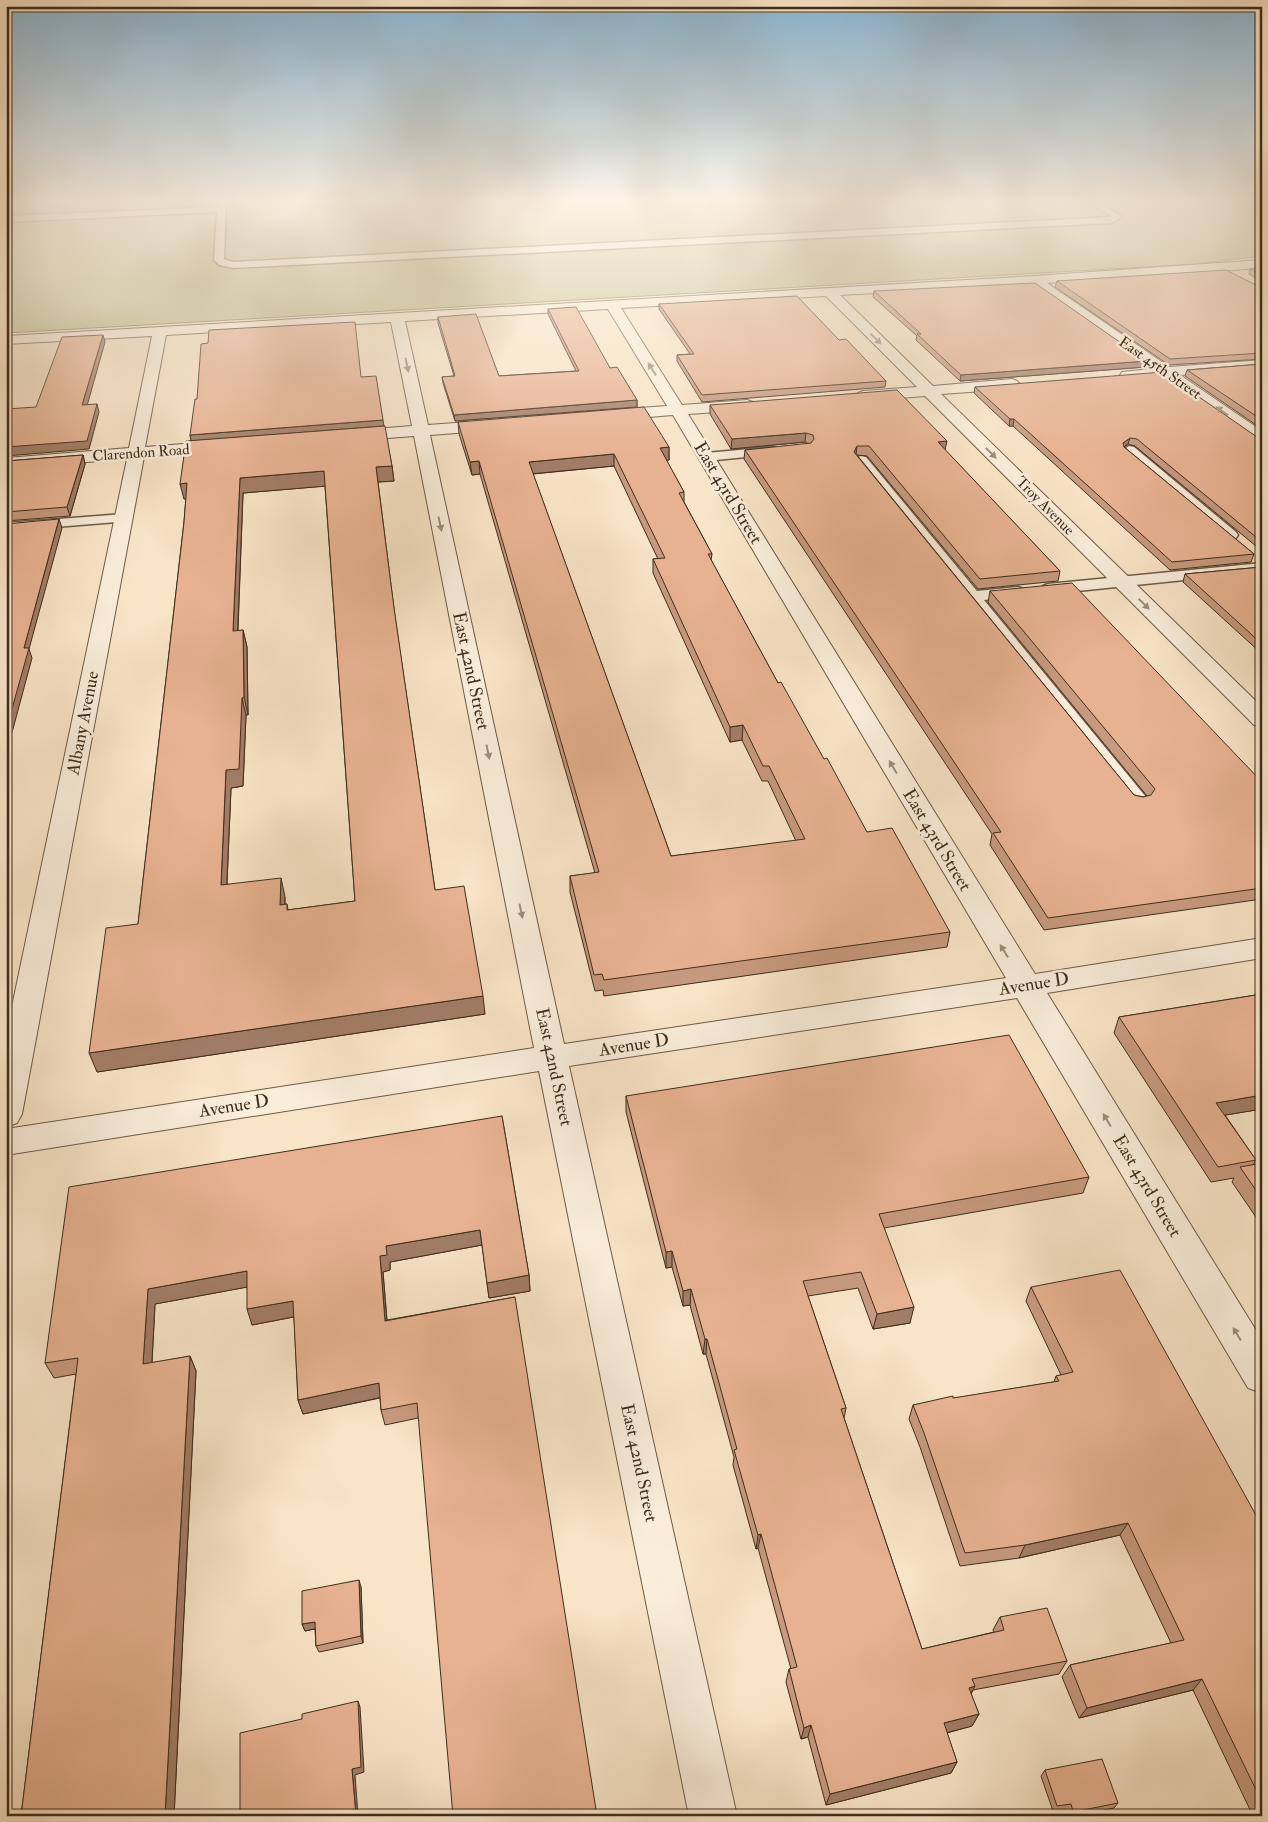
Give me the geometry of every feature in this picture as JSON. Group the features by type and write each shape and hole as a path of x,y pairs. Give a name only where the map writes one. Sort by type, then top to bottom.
{"street":[{"path":"6,340 948,285"},
{"name":"East 45th Street","path":"1041,285 1262,440"},
{"name":"Troy Avenue","path":"829,292 1262,720"},
{"name":"East 43rd Street","path":"612,305 678,410 1262,1375"},
{"name":"East 42nd Street","path":"397,318 713,1816"},
{"name":"Albany Avenue","path":"6,1114 160,331"},
{"path":"1115,376 1262,364"},
{"path":"843,397 1030,382"},
{"path":"594,417 766,403"},
{"path":"335,437 508,424"},
{"name":"Clarendon Road","path":"6,463 236,445"},
{"name":"Avenue D","path":"6,1142 1262,948"}],"lane":[{"path":"706,457 786,450"},
{"path":"1129,450 1240,543"},
{"path":"861,460 1139,801"},
{"path":"6,527 124,518"},
{"path":"972,596 1122,582 1259,561"}],"shaded area":[{"path":"6,285 833,285 6,333"}],"building":[{"path":"994,285 1038,285 1147,361 961,375 917,334 921,334 874,291"},
{"path":"1063,285 1256,285 1262,288 1262,353 1170,359"},
{"path":"797,296 839,340 846,339 886,381 702,395 677,355 694,354 659,304"},
{"path":"576,307 610,368 617,367 637,400 454,415 442,377 455,376 438,317 476,314 499,376 579,371 548,309"},
{"path":"355,322 361,377 376,376 383,420 190,435 195,399 197,399 201,344 208,343 209,330"},
{"path":"103,335 82,405 97,404 87,441 6,447 6,409 36,407 62,337"},
{"path":"1262,364 1262,420 1187,370"},
{"path":"1163,372 1257,437 1262,438 1262,542 1137,439 1130,438 1123,443 1124,447 1254,554 1172,562 1014,419 1010,419 975,387"},
{"path":"897,390 947,441 938,442 1060,571 980,579 869,446 857,446 854,452 1134,795 1143,797 1151,795 1155,789 990,591 1072,583 1262,782 1262,888 1048,918 993,833 1001,832 745,450 811,443 814,439 813,435 806,433 732,439 710,405"},
{"path":"644,407 669,447 660,448 684,492 679,493 712,554 708,554 778,683 781,682 824,759 827,758 867,832 892,828 950,932 604,980 602,974 594,975 570,876 599,872 479,461 470,462 458,422","holes":["614,454 665,558 653,559 730,727 743,725 763,766 769,766 805,839 671,856 529,462"]},
{"path":"385,426 392,466 376,467 394,608 435,890 464,886 483,996 89,1053 106,928 138,924 184,522 187,483 180,484 186,441","holes":["324,471 355,901 287,910 287,904 280,905 281,878 221,885 226,770 239,769 242,698 244,697 243,630 233,631 240,478"]},
{"path":"83,455 67,507 6,512 6,461"},
{"path":"59,519 24,648 29,648 6,730 6,524"},
{"path":"1262,567 1262,644 1185,574"},
{"path":"1262,994 1262,1095 1216,1103 1256,1160 1218,1167 1119,1017"},
{"path":"1009,1035 1089,1177 879,1214 914,1307 877,1314 861,1272 803,1281 846,1408 841,1409 922,1649 1004,1630 1000,1617 1047,1608 1067,1661 972,1679 975,1686 969,1688 979,1714 944,1723 957,1762 830,1794 811,1725 804,1728 789,1669 797,1667 761,1534 758,1535 734,1450 737,1449 707,1339 705,1339 691,1289 683,1291 672,1251 666,1252 626,1096"},
{"path":"502,1116 529,1275 487,1283 480,1230 386,1246 387,1255 380,1256 385,1321 515,1297 597,1816 453,1816 417,1403 381,1410 379,1383 298,1400 293,1301 247,1309 247,1271 148,1289 143,1364 190,1356 165,1816 21,1816 78,1358 45,1363 69,1187"},
{"path":"1262,1163 1262,1199 1240,1167"},
{"path":"1120,1270 1262,1526 1262,1802 1202,1679 1087,1708 1070,1665 1184,1640 1128,1523 1025,1545 965,1553 913,1405 953,1396 953,1398 1059,1381 1056,1376 1073,1372 1031,1287"},
{"path":"359,1580 361,1636 316,1646 315,1622 302,1624 302,1591"},
{"path":"358,1701 361,1767 352,1769 356,1816 240,1816 240,1733 302,1719 302,1714"},
{"path":"1102,1759 1118,1803 1073,1812 1071,1804 1057,1806 1045,1770"}]}
